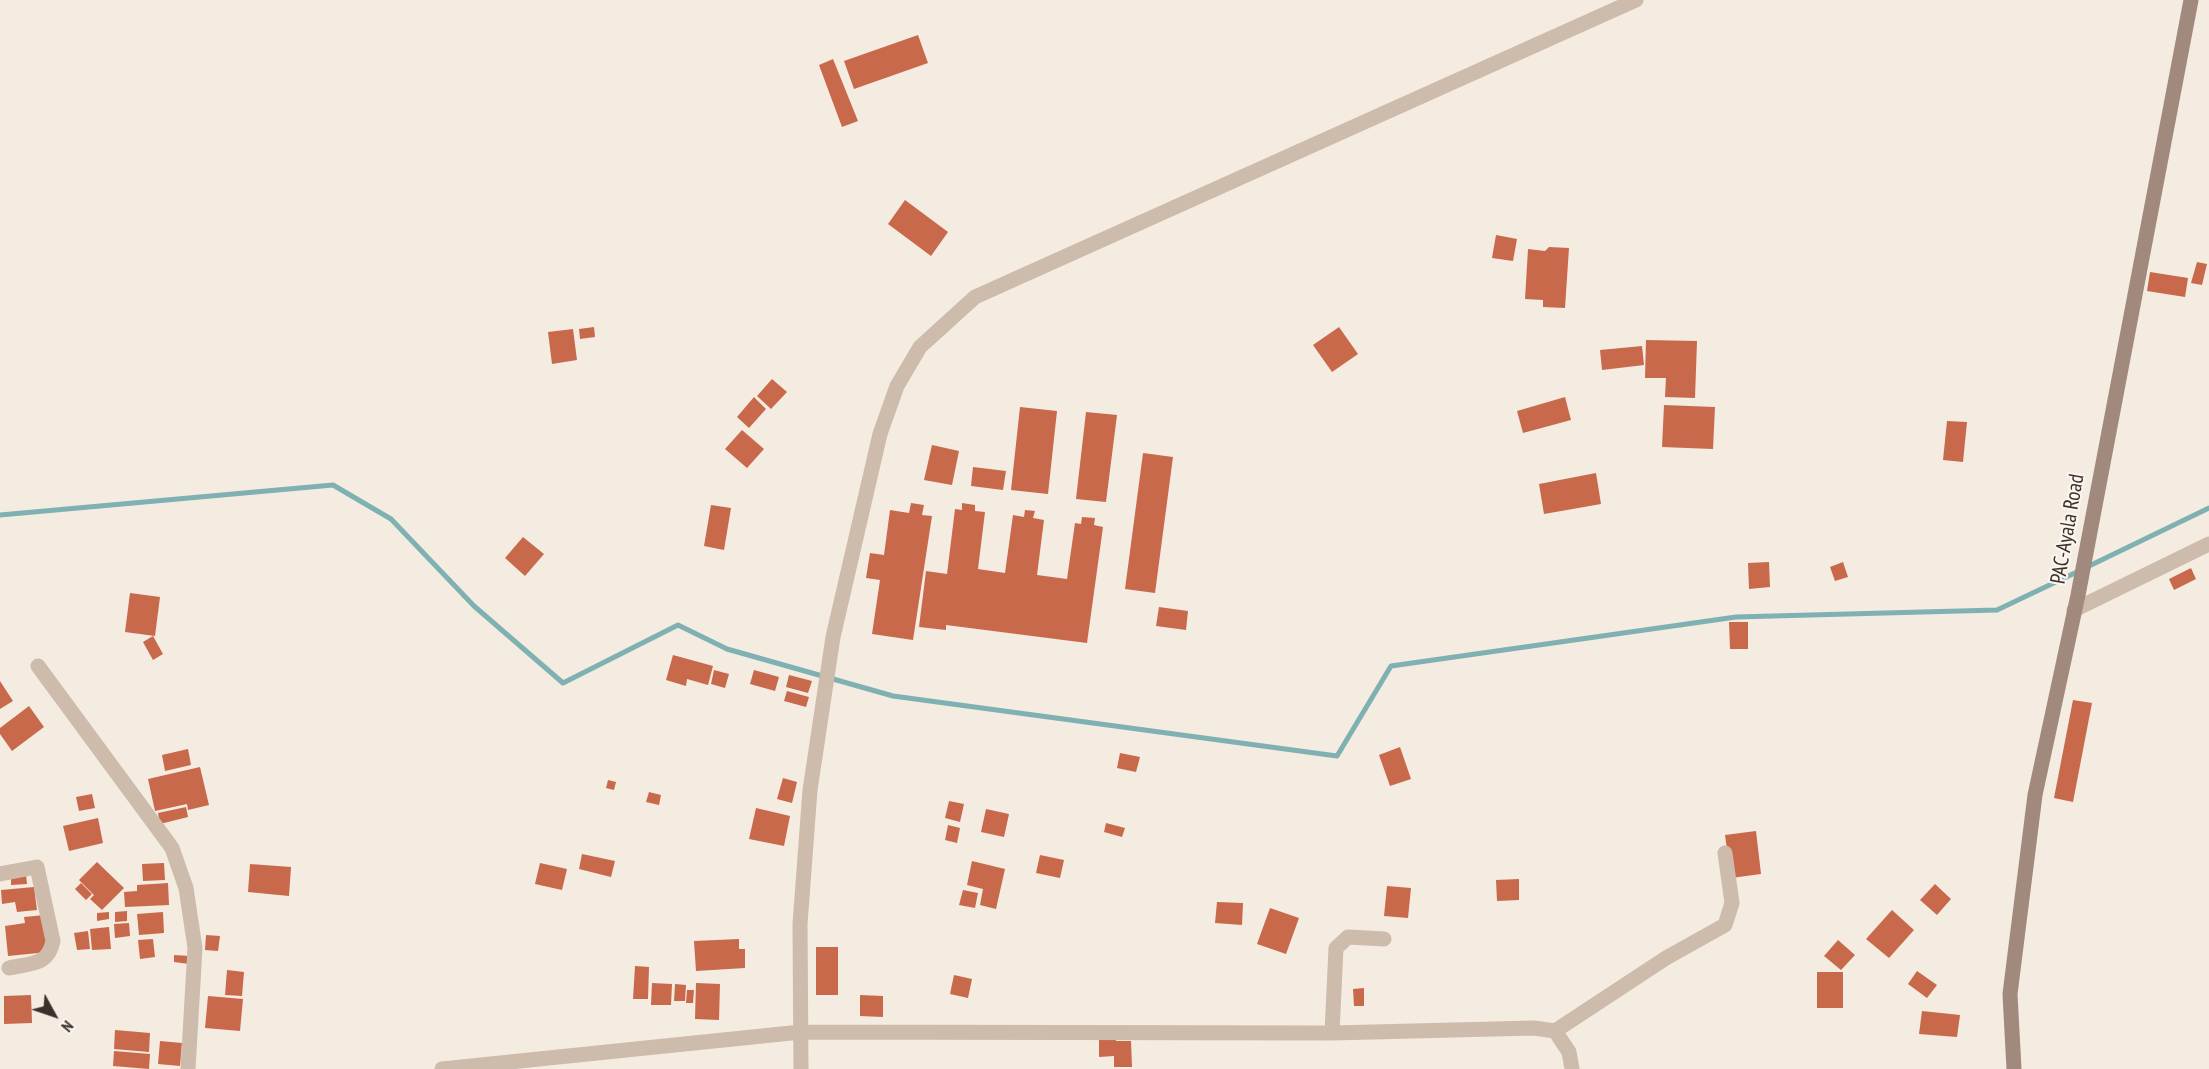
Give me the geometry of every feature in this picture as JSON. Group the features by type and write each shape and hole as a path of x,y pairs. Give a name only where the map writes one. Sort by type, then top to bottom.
{"street":[{"path":"801,1069 800,924 810,801 833,637 880,434 897,386 920,347 975,297 1636,0"},
{"name":"PAC-Ayala Road","path":"2014,1069 2010,994 2035,795 2076,603 2192,0"},
{"path":"2076,603 2209,544"},
{"path":"38,666 172,849 186,888 195,948 188,1069"},
{"path":"442,1069 801,1032 1332,1033 1534,1028 1555,1031 1666,958 1725,925 1732,903 1725,853"},
{"path":"0,874 37,867 53,941 51,953 45,960 9,968"},
{"path":"1332,1033 1336,948 1348,937 1384,939"},
{"path":"1555,1031 1569,1052 1572,1069"}],"building":[{"path":"918,35 928,63 854,89 844,61"},
{"path":"833,59 858,121 842,127 819,65"},
{"path":"905,200 948,232 931,256 888,224"},
{"path":"1496,235 1517,239 1513,261 1492,258"},
{"path":"1549,247 1569,248 1565,308 1543,307 1543,300 1525,299 1528,249 1545,251"},
{"path":"2197,262 2207,264 2202,285 2191,283"},
{"path":"2150,272 2188,278 2185,297 2147,291"},
{"path":"594,327 595,337 580,339 579,329"},
{"path":"1339,327 1358,354 1332,372 1313,345"},
{"path":"573,329 577,360 552,364 548,332"},
{"path":"1646,340 1697,341 1695,398 1665,397 1666,378 1645,378"},
{"path":"1642,346 1644,365 1602,370 1600,350"},
{"path":"772,379 787,392 771,409 757,396"},
{"path":"754,397 766,409 749,428 737,417"},
{"path":"1565,397 1571,420 1523,433 1517,411"},
{"path":"1664,405 1715,407 1713,449 1662,447"},
{"path":"1020,407 1057,411 1048,494 1011,490"},
{"path":"1086,412 1117,415 1106,502 1076,499"},
{"path":"1947,421 1967,422 1963,462 1943,460"},
{"path":"742,430 764,449 747,468 725,449"},
{"path":"932,445 959,451 952,485 924,480"},
{"path":"1143,453 1173,457 1155,593 1125,589"},
{"path":"973,467 1006,471 1003,490 971,486"},
{"path":"1596,473 1601,504 1544,514 1539,484"},
{"path":"911,503 924,505 922,515 932,516 913,640 872,634 880,580 866,578 870,553 884,555 890,510 909,513"},
{"path":"962,503 975,505 975,511 985,512 978,569 1005,573 1013,515 1024,517 1025,510 1035,511 1033,518 1044,520 1037,575 1067,579 1075,523 1081,524 1082,517 1095,518 1094,525 1103,527 1087,643 946,625 946,630 919,627 926,571 947,574 955,509 962,510"},
{"path":"711,505 731,508 724,550 704,546"},
{"path":"523,537 544,554 525,576 505,558"},
{"path":"1769,562 1770,587 1749,589 1748,563"},
{"path":"1843,562 1848,577 1835,581 1830,567"},
{"path":"2191,568 2196,579 2174,590 2169,579"},
{"path":"130,593 160,597 155,636 125,632"},
{"path":"1159,607 1188,611 1186,630 1156,626"},
{"path":"1729,622 1748,622 1748,649 1730,649"},
{"path":"153,636 163,654 153,660 143,642"},
{"path":"673,655 713,666 708,685 687,679 686,686 666,680"},
{"path":"714,670 729,674 725,688 711,684"},
{"path":"754,670 779,677 775,691 750,684"},
{"path":"789,675 812,681 808,693 786,687"},
{"path":"0,681 13,701 0,709"},
{"path":"787,691 809,697 806,707 784,701"},
{"path":"2073,700 2092,703 2073,802 2054,798"},
{"path":"29,706 44,727 12,751 0,734 0,728"},
{"path":"1400,747 1411,779 1390,786 1379,755"},
{"path":"188,749 191,765 165,771 162,755"},
{"path":"1120,753 1140,757 1136,772 1117,768"},
{"path":"200,767 209,805 188,810 187,804 155,811 148,779"},
{"path":"783,778 797,782 792,803 777,799"},
{"path":"608,780 616,782 614,790 606,788"},
{"path":"649,792 661,795 659,805 646,802"},
{"path":"92,794 95,808 79,811 76,797"},
{"path":"949,801 964,804 960,822 945,818"},
{"path":"186,807 188,817 160,824 158,813"},
{"path":"756,808 790,816 784,846 749,839"},
{"path":"986,809 1009,814 1004,837 981,832"},
{"path":"98,818 103,843 69,851 63,826"},
{"path":"1106,823 1125,828 1122,837 1104,832"},
{"path":"948,825 960,828 957,843 945,840"},
{"path":"1756,831 1761,874 1731,878 1725,835"},
{"path":"582,854 615,861 611,877 579,869"},
{"path":"1040,855 1064,860 1060,878 1036,873"},
{"path":"972,861 1005,869 996,909 980,905 983,889 967,885"},
{"path":"97,862 124,888 102,910 90,899 94,895 79,880"},
{"path":"164,863 165,880 143,881 142,864"},
{"path":"540,863 567,869 562,890 535,884"},
{"path":"250,864 291,867 289,896 248,892"},
{"path":"11,875 26,875 27,884 11,885"},
{"path":"1519,879 1519,900 1497,901 1496,880"},
{"path":"81,883 92,894 86,900 75,889"},
{"path":"168,883 169,905 125,907 124,892 137,891 137,885"},
{"path":"1935,884 1951,899 1937,915 1920,900"},
{"path":"1387,886 1411,888 1408,918 1384,916"},
{"path":"34,887 37,910 17,912 15,902 2,904 1,890"},
{"path":"963,890 978,893 975,908 959,905"},
{"path":"1217,902 1243,903 1242,925 1215,923"},
{"path":"1270,908 1299,918 1286,954 1257,944"},
{"path":"1892,910 1914,930 1889,958 1866,939"},
{"path":"127,911 127,921 115,922 115,912"},
{"path":"109,912 109,919 97,921 97,913"},
{"path":"163,912 164,933 139,935 137,914"},
{"path":"45,915 48,952 8,956 5,926 25,923 24,917"},
{"path":"129,923 130,936 115,938 114,924"},
{"path":"109,927 111,949 92,950 90,929"},
{"path":"88,931 90,949 77,950 74,933"},
{"path":"206,935 220,936 218,951 205,950"},
{"path":"153,939 155,957 140,959 138,940"},
{"path":"739,939 739,949 745,949 745,968 696,971 694,941"},
{"path":"1838,940 1855,955 1841,970 1824,956"},
{"path":"816,947 838,947 838,995 816,995"},
{"path":"174,955 190,956 189,964 174,962"},
{"path":"635,966 649,967 648,999 633,999"},
{"path":"227,970 244,972 242,996 225,995"},
{"path":"1917,971 1937,985 1927,998 1908,984"},
{"path":"1817,972 1843,972 1843,1008 1817,1008"},
{"path":"954,975 972,979 968,998 950,994"},
{"path":"652,983 672,984 671,1005 651,1005"},
{"path":"696,983 720,984 719,1020 695,1019"},
{"path":"675,984 686,985 685,1001 674,1001"},
{"path":"1364,988 1364,1006 1354,1006 1353,989"},
{"path":"687,990 694,990 693,1003 686,1003"},
{"path":"31,995 32,1023 4,1024 4,996"},
{"path":"860,995 883,996 883,1017 860,1016"},
{"path":"208,996 243,999 240,1031 205,1028"},
{"path":"1922,1011 1960,1015 1957,1037 1919,1034"},
{"path":"115,1030 150,1033 149,1052 114,1049"},
{"path":"1116,1035 1116,1041 1131,1041 1132,1067 1114,1067 1114,1056 1099,1057 1099,1036"},
{"path":"160,1041 182,1043 180,1066 158,1064"},
{"path":"114,1051 150,1054 149,1069 113,1066"}],"waterway":[{"path":"0,515 333,485 391,519 474,606 563,683 678,625 727,649 893,696 1337,756 1391,666 1736,617 1997,610 2079,571"},
{"path":"2087,567 2209,508"}]}
